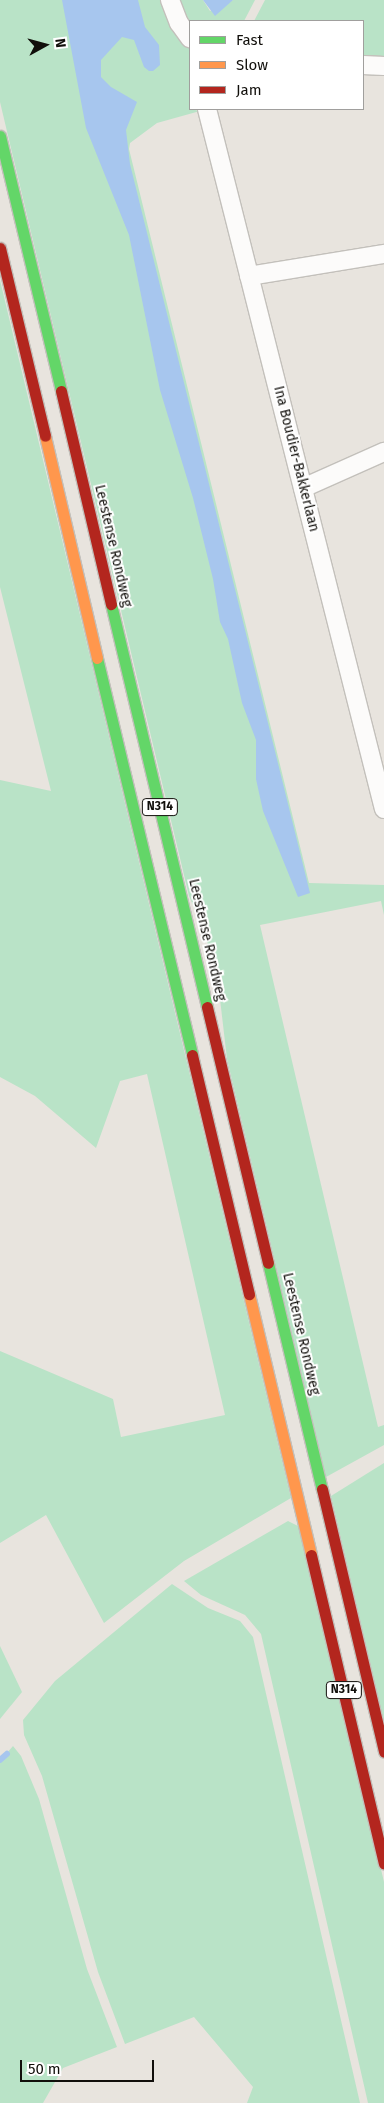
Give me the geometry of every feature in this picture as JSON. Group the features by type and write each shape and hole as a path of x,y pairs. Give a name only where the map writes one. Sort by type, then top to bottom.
{"main road":[{"name":"Leestense Rondweg","path":"0,136 384,1752"},
{"name":"N314","path":"0,248 296,1484 384,1862"}],"street":[{"path":"170,0 179,23 189,37"},
{"path":"364,65 384,66"},
{"name":"Ina Boudier-Bakkerlaan","path":"207,110 383,800"},
{"path":"249,276 384,254"},
{"path":"303,488 384,452"}],"green space":[{"path":"0,0 161,0 171,27 189,48 189,110 200,111 157,123 130,143 129,149 309,883 384,885 384,915 381,901 260,925 378,1427 384,1425 384,1445 326,1477 227,1059 220,999 205,932 189,896 0,102"},
{"path":"179,0 203,0 210,11 233,0 255,0 245,20 189,20 189,22"},
{"path":"265,0 384,0 384,58 364,56 364,20 255,20"},
{"path":"0,280 291,1498 184,1561 104,1623 46,1515 0,1543 0,1351 113,1399 121,1437 225,1415 147,1074 120,1081 96,1148 35,1096 0,1077 0,780 51,791 0,587"},
{"path":"384,1463 384,1722 331,1496"},
{"path":"288,1521 300,1527 384,1882 384,2103 368,2103 261,1634 245,1615 201,1595 184,1581"},
{"path":"172,1584 208,1608 240,1621 253,1637 360,2103 247,2103 253,2087 194,2017 125,2044 98,1972 42,1776 24,1735 23,1720 55,1681"},
{"path":"0,1646 22,1692 0,1719"},
{"path":"13,1746 21,1756 39,1799 87,1969 117,2047 63,2068 43,2103 0,2103 0,1761"}],"water":[{"path":"62,0 138,0 145,27 159,45 160,65 153,71 149,71 144,67 134,40 122,37 101,60 101,77 111,87 137,102 126,130 130,164 310,893 298,897 263,811 256,779 256,740 242,703 228,639 220,622 213,579 193,498 160,390 129,235 86,128"},
{"path":"203,0 233,0 215,16"}],"waterway":[{"path":"0,1760 7,1754"}],"traffic: fast":[{"path":"0,136 61,391"},
{"path":"111,604 207,1007"},
{"path":"97,658 192,1055"},
{"path":"268,1263 322,1489"}],"traffic: slow":[{"path":"45,436 97,658"},
{"path":"249,1294 311,1555"}],"traffic: jam":[{"path":"0,248 45,436"},
{"path":"61,391 111,604"},
{"path":"207,1007 268,1263"},
{"path":"192,1055 249,1294"},
{"path":"322,1489 384,1752"},
{"path":"311,1555 384,1863"}]}
